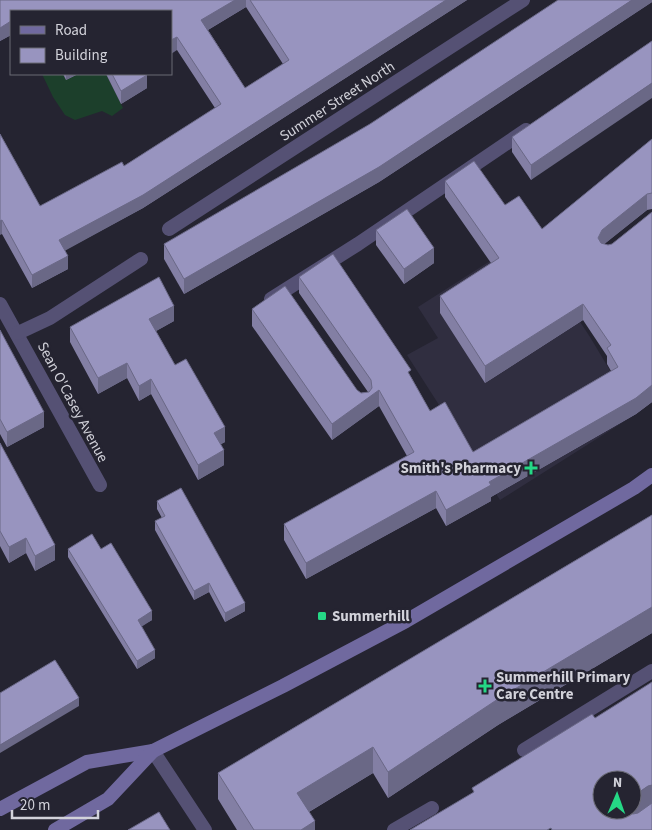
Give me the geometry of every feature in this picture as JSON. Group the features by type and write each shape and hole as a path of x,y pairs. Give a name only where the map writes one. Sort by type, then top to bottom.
{"main road":[{"path":"0,809 87,762 153,751 283,686 406,621 634,488 652,475"},
{"path":"55,830 108,799 153,751"}],"street":[{"name":"Summer Street North","path":"169,229 523,0"},
{"path":"258,308 286,288 358,244 538,121"},
{"name":"Sean O'Casey Avenue","path":"18,334 50,318 141,259"},
{"path":"286,288 297,304"},
{"name":"Sean O'Casey Avenue","path":"0,304 100,485"},
{"path":"524,750 652,671"},
{"path":"153,751 205,830"},
{"path":"394,830 432,808"}],"shaded area":[{"path":"534,233 569,305 636,414 500,500 407,355 438,338 418,307"}],"green space":[{"path":"42,75 106,75 123,108 112,116 102,111 75,120 65,115 53,97"}],"building":[{"path":"0,0 235,0 201,20 245,88 289,60 250,0 446,0 143,195 59,240 68,256 32,275 2,220 0,221 0,134 40,206 122,162 124,166 221,104 177,37 172,40 172,10 10,10 10,22 0,28"},
{"path":"558,0 632,0 379,167 184,279 164,244 370,124"},
{"path":"652,41 652,83 531,165 512,137"},
{"path":"113,75 147,75 121,91"},
{"path":"652,139 652,193 647,194 602,230 598,238 601,243 612,244 652,212 652,385 636,398 489,482 491,485 446,510 436,491 306,563 284,524 414,452 379,390 332,424 252,309 285,286 357,390 361,393 369,392 372,388 371,380 299,277 333,254 411,370 408,372 430,411 445,402 473,452 618,367 607,348 611,345 583,304 485,366 440,296 499,258 445,181 474,161 505,205 519,196 542,229"},
{"path":"407,209 434,248 404,269 376,230"},
{"path":"159,277 174,306 149,319 175,365 186,359 225,427 214,433 224,450 198,465 151,379 139,386 127,363 98,378 70,327"},
{"path":"0,330 44,412 7,432 0,419"},
{"path":"0,443 55,545 35,556 26,538 9,547 0,531"},
{"path":"181,488 245,603 225,613 209,583 194,591 155,521 165,516 157,501"},
{"name":"Summerhill Primary Care Centre","path":"652,515 652,607 498,699 388,772 373,747 297,793 315,821 301,830 254,830 218,773"},
{"path":"92,534 101,549 111,543 152,611 138,620 155,650 137,661 68,549"},
{"path":"55,660 79,698 0,745 0,693"},
{"path":"652,682 652,785 642,790 642,770 592,770 592,820 642,820 642,810 652,803 652,830 552,830 551,828 547,830 410,830 474,792 472,788 592,714 595,718"},
{"path":"159,812 170,830 128,830"}],"place":[{"name":"Smith's Pharmacy","path":"531,468"},
{"name":"Summerhill","path":"322,616"},
{"name":"Summerhill Primary Care Centre","path":"485,686"}]}
